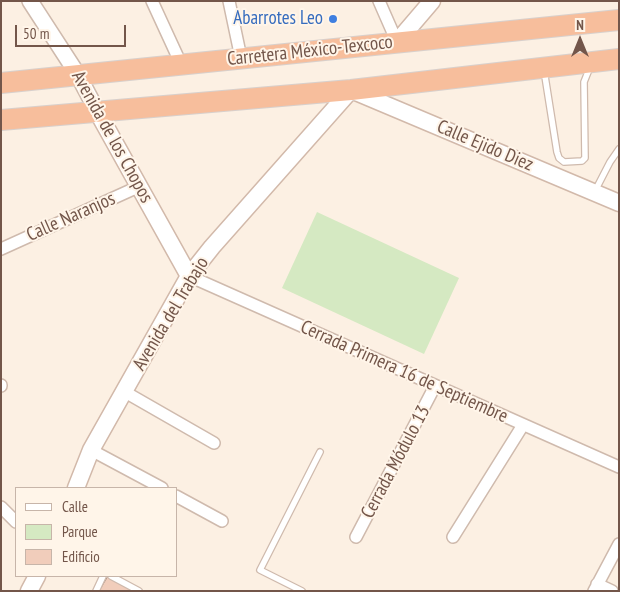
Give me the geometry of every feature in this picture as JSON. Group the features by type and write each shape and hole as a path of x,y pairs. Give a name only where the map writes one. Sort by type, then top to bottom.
{"highway":[{"name":"Carretera México-Texcoco","path":"1,83 619,20"},
{"path":"1,120 351,90 619,59"}],"main road":[{"path":"397,42 432,1"},
{"name":"Calle Ejido Diez","path":"351,90 619,203"},
{"name":"Avenida del Trabajo","path":"76,487 91,450 189,276 212,247 351,90"},
{"name":"Avenida de los Chopos","path":"97,111 189,276"}],"street":[{"name":"Avenida de los Chopos","path":"30,1 78,75 97,111"},
{"path":"152,1 181,64"},
{"path":"229,1 241,58"},
{"path":"379,1 397,42"},
{"name":"Calle Naranjos","path":"1,249 140,186"},
{"name":"Cerrada Primera 16 de Septiembre","path":"189,276 619,467"},
{"name":"Cerrada Módulo 13","path":"356,537 435,386"},
{"path":"125,392 214,443"},
{"path":"453,537 523,425"},
{"path":"91,450 160,487"},
{"path":"178,497 222,521"},
{"path":"1,507 15,521"},
{"path":"612,591 596,587 619,544"}],"lane":[{"path":"543,68 557,152 564,162 582,161 585,158 584,82 593,62"},
{"path":"594,192 619,149"},
{"path":"302,591 260,570 320,452"},
{"path":"96,591 103,577"},
{"path":"113,577 139,591"}],"green space":[{"path":"317,212 459,278 424,354 282,288"}],"building":[{"path":"107,577 110,577 133,591 99,591"}],"place":[{"name":"Abarrotes Leo","path":"333,19"}]}
